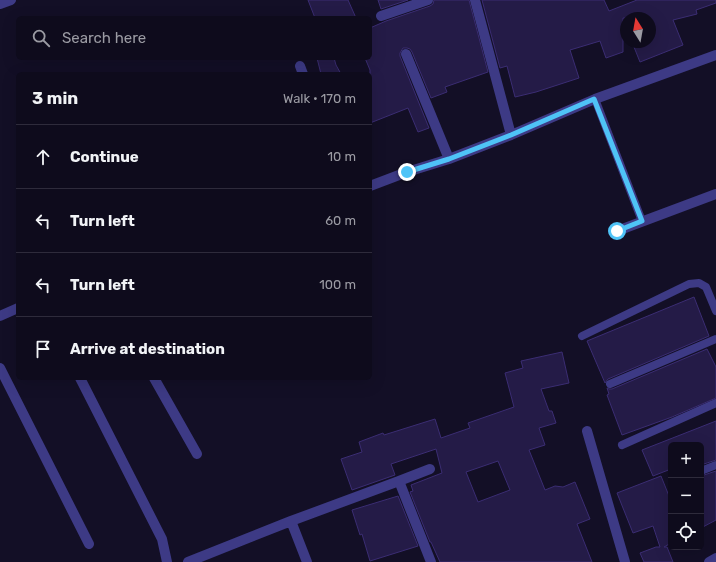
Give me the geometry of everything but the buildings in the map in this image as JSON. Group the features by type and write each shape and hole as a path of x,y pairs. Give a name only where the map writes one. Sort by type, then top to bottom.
{"street":[{"path":"0,4 12,0"},
{"path":"382,16 428,0"},
{"path":"475,0 511,135"},
{"path":"406,54 449,159"},
{"path":"372,185 407,172 449,159 511,135 594,99 716,56"},
{"path":"617,231 716,194"},
{"path":"0,316 16,309"},
{"path":"0,368 89,544"},
{"path":"81,380 162,539 167,562"},
{"path":"155,380 197,454"},
{"path":"587,431 624,562"},
{"path":"188,562 291,520 430,469"},
{"path":"398,481 431,562"},
{"path":"291,520 307,562"},
{"path":"709,562 716,558"}],"lane":[{"path":"594,99 642,221"},
{"path":"582,336 689,284 699,283 706,287 716,311"},
{"path":"610,384 716,339"},
{"path":"622,445 716,403"},
{"path":"704,470 716,466"}],"route":[{"path":"407,172 449,159 511,135 594,99 642,221 617,231"}]}
